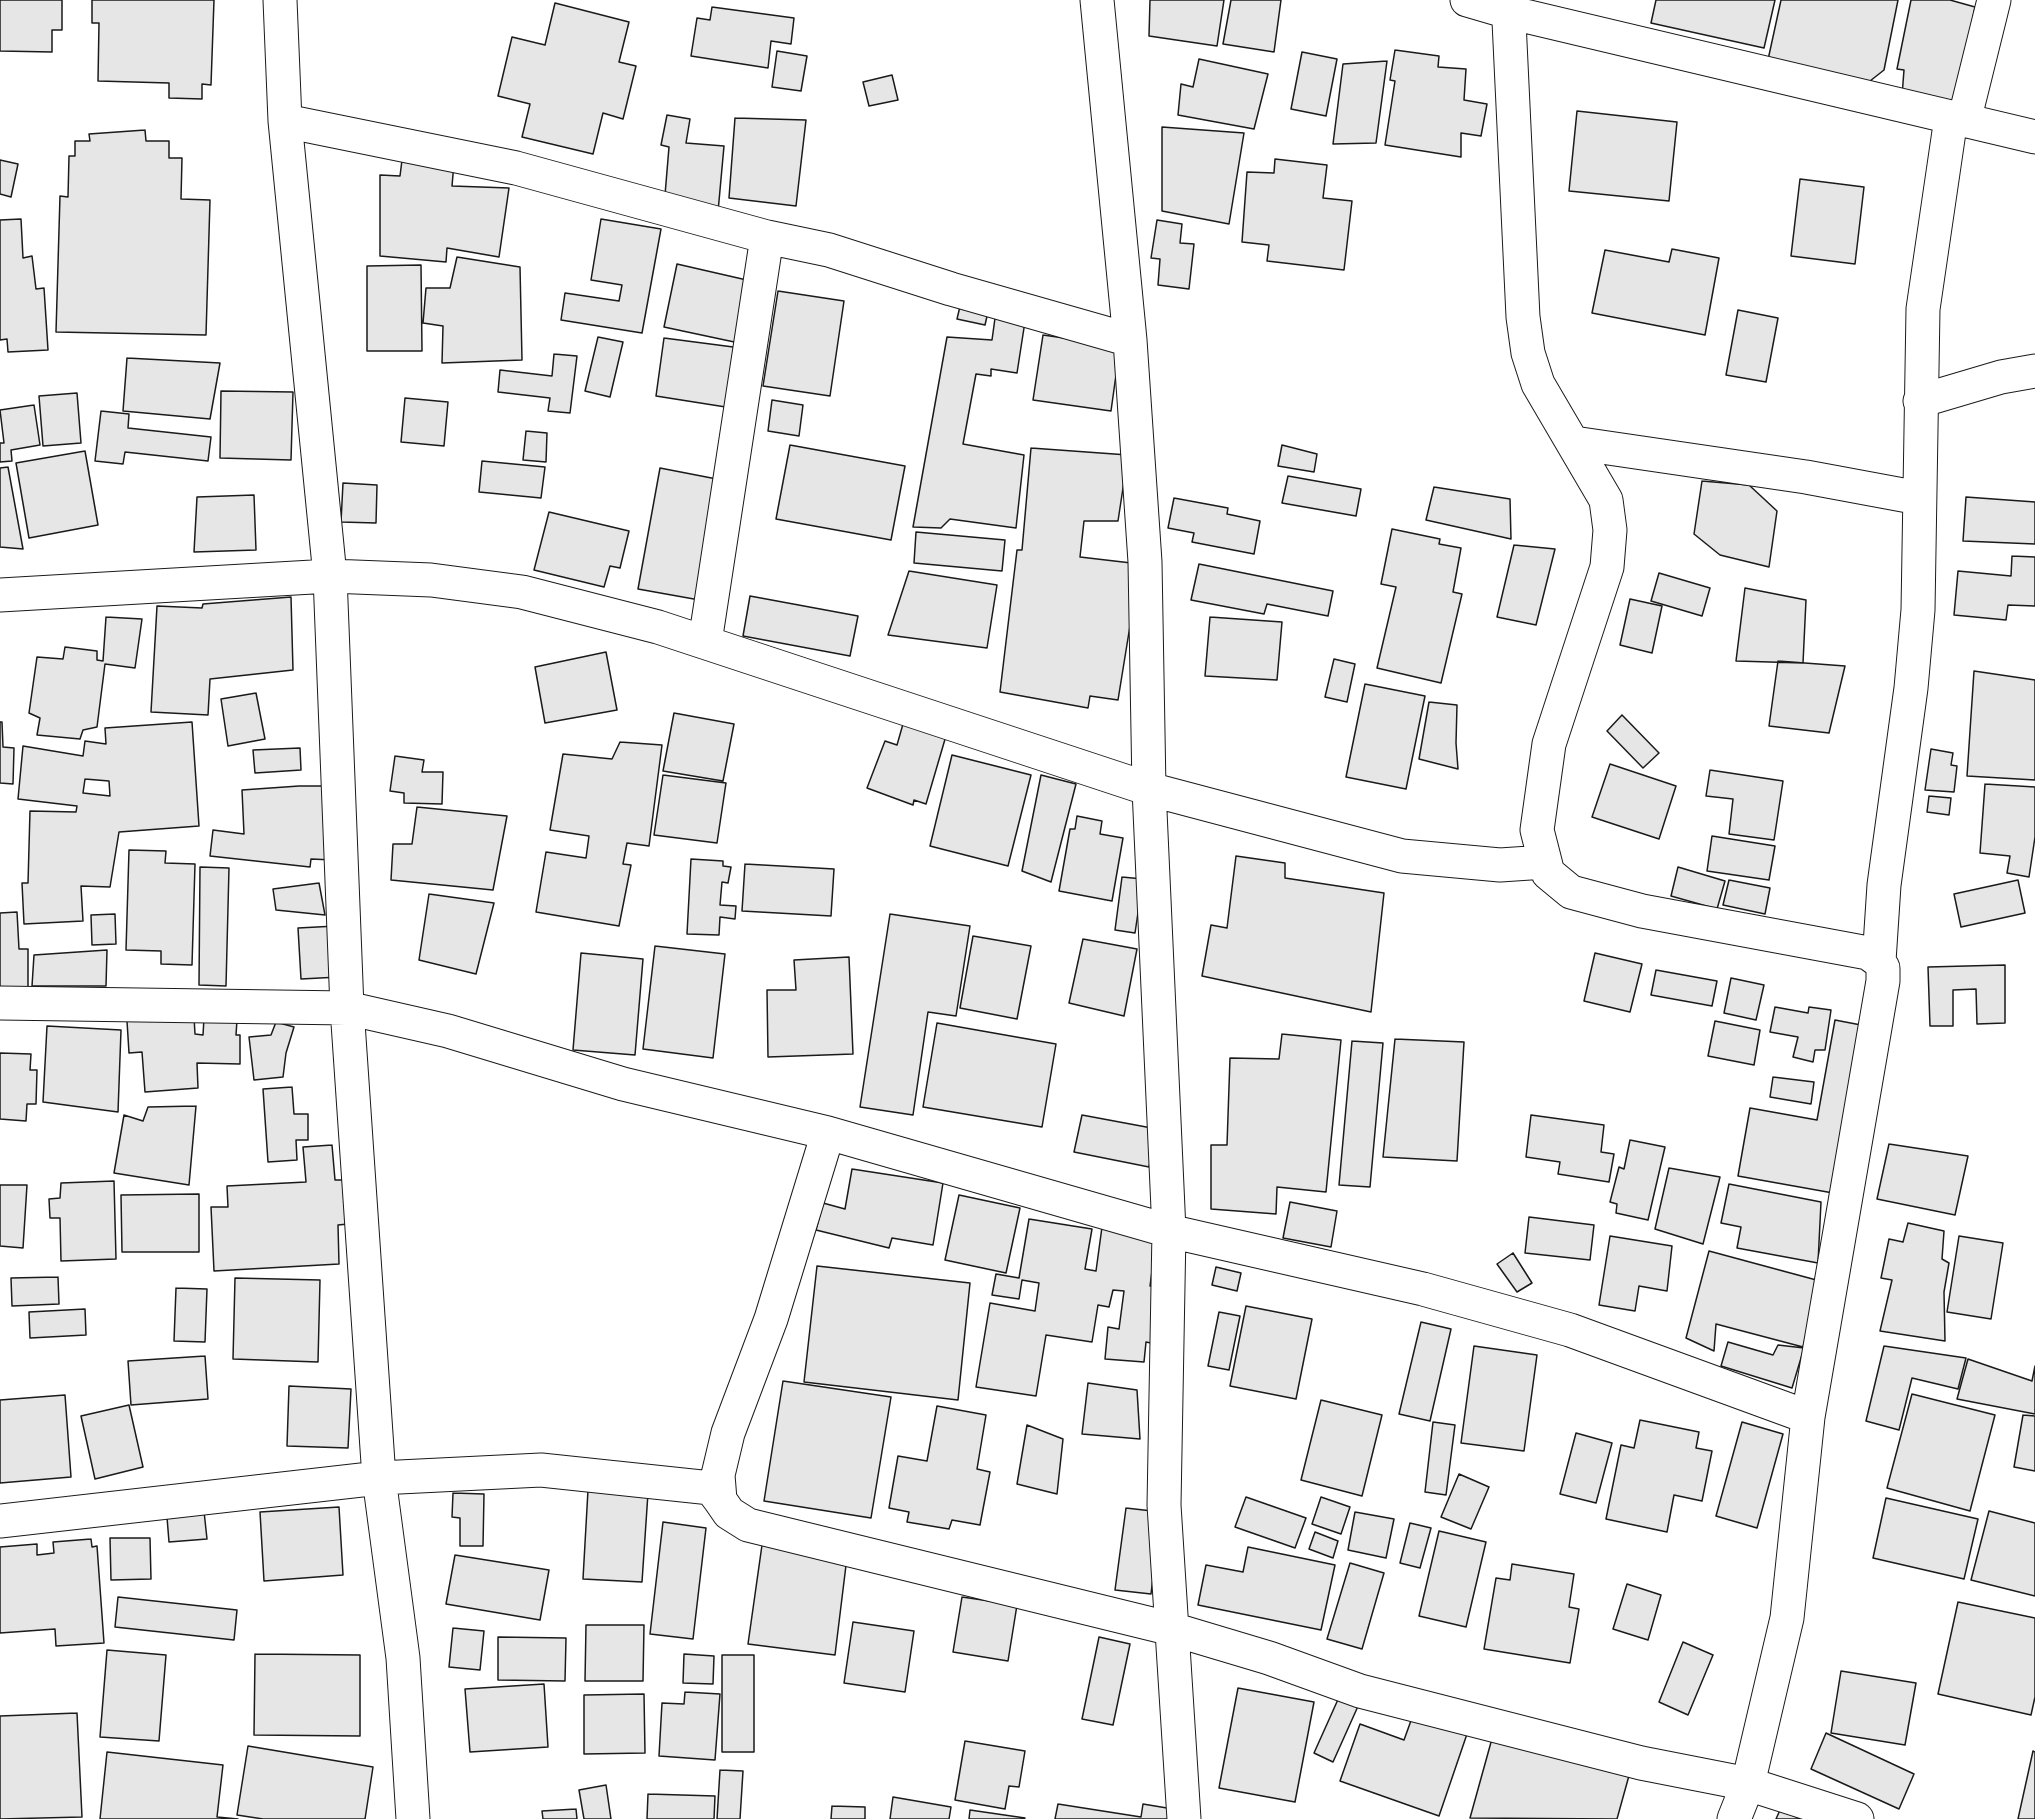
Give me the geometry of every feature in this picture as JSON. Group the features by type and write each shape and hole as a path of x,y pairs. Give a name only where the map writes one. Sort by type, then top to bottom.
{"street":[{"path":"280,0 285,121 330,576 347,1008 379,1478 403,1658 413,1819"},
{"path":"1097,0 1130,340 1145,562 1149,789 1169,1231 1164,1505 1184,1819"},
{"path":"1467,0 1508,6 1957,120 2035,137"},
{"path":"1734,1819 1748,1784 1787,1618 1808,1417 1883,981 1879,961 1884,885 1911,688 1918,610 1923,309 1957,120 1994,0"},
{"path":"1508,6 1522,316 1528,353 1538,384 1606,500 1610,530 1607,567 1549,744 1537,830 1548,873 1571,891 1642,911 1868,953 1879,961"},
{"path":"285,121 516,168 767,237 830,250 951,289 1130,340"},
{"path":"705,642 767,237"},
{"path":"1920,400 2001,376 2035,371"},
{"path":"1574,443 1860,486 1919,498"},
{"path":"0,595 330,576 430,580 522,592 658,627 1149,789 1402,856 1491,864 1545,862"},
{"path":"0,1003 347,1008 448,1031 623,1084 828,1133 1169,1231 1424,1289 1570,1330 1808,1417"},
{"path":"720,1500 718,1475 728,1433 771,1319 828,1133"},
{"path":"0,1521 379,1478 542,1470 711,1488 729,1513 748,1525 1172,1629 1269,1658 1360,1691 1641,1763 1748,1784 1857,1819"}],"building":[{"path":"0,0 62,0 62,30 52,30 52,52 0,51"},
{"path":"92,0 214,0 211,85 202,84 202,99 169,98 169,83 98,81 99,23 92,23"},
{"path":"1150,0 1224,0 1217,46 1149,36"},
{"path":"1231,0 1281,0 1274,52 1223,44"},
{"path":"1656,0 1775,0 1764,48 1651,23"},
{"path":"1781,0 1898,0 1884,70 1870,81 1885,85 1766,69"},
{"path":"1911,0 1950,0 1975,7 1954,115 1902,96 1904,70 1897,69"},
{"path":"555,3 629,22 619,62 636,66 623,119 603,113 593,154 522,137 530,104 498,96 512,37 545,45"},
{"path":"712,7 794,18 791,44 771,41 768,68 691,56 697,18 710,20"},
{"path":"1395,50 1439,56 1438,67 1466,69 1464,100 1487,104 1481,136 1461,133 1461,157 1385,145 1395,81 1390,80"},
{"path":"777,51 807,56 801,91 772,87"},
{"path":"1302,52 1337,59 1326,116 1291,109"},
{"path":"1199,59 1268,74 1254,129 1178,115 1181,84 1193,87"},
{"path":"1387,61 1376,143 1333,144 1343,64"},
{"path":"892,75 898,100 869,106 863,82"},
{"path":"1577,111 1677,122 1669,201 1569,191"},
{"path":"667,115 690,119 686,143 724,146 718,212 664,207 669,147 661,145"},
{"path":"735,118 806,120 796,206 729,198"},
{"path":"1162,127 1244,133 1229,224 1162,211"},
{"path":"145,130 146,141 169,141 169,158 182,158 181,199 210,200 206,335 56,332 60,196 68,197 69,156 75,156 75,141 90,141 89,134"},
{"path":"1275,159 1327,165 1323,198 1352,201 1344,270 1267,261 1269,245 1242,242 1247,172 1274,173"},
{"path":"0,160 18,164 11,197 0,194"},
{"path":"402,160 454,163 452,186 509,188 499,257 447,248 446,262 380,256 380,175 400,176"},
{"path":"1800,179 1864,187 1855,264 1791,256"},
{"path":"21,219 23,258 32,256 36,289 44,288 48,350 8,352 7,339 0,340 0,220"},
{"path":"601,219 661,229 642,333 561,320 565,293 619,301 622,285 591,280"},
{"path":"1157,220 1182,224 1180,243 1194,244 1189,289 1158,285 1160,259 1151,258"},
{"path":"1672,249 1719,258 1705,335 1592,313 1605,250 1669,262"},
{"path":"457,257 520,267 522,360 442,363 443,326 423,323 426,288 450,288"},
{"path":"677,264 751,281 739,343 664,327"},
{"path":"421,265 422,351 367,351 367,266"},
{"path":"778,291 844,301 830,396 763,386"},
{"path":"962,298 990,303 985,325 957,319"},
{"path":"1738,310 1778,318 1766,382 1726,375"},
{"path":"996,311 1026,315 1017,373 991,369 991,376 976,374 963,444 1024,455 1016,528 950,519 941,528 913,527 947,337 992,340"},
{"path":"1043,335 1120,346 1111,411 1033,400"},
{"path":"598,337 623,342 610,397 585,391"},
{"path":"664,338 741,348 732,408 656,396"},
{"path":"554,354 577,356 570,413 548,411 550,398 498,392 500,370 552,376"},
{"path":"127,358 220,363 210,419 123,411"},
{"path":"221,391 293,392 291,460 220,458"},
{"path":"77,393 81,443 43,446 39,396"},
{"path":"405,398 448,402 444,446 401,442"},
{"path":"772,400 803,405 799,436 768,431"},
{"path":"34,405 40,445 11,450 12,461 0,462 0,443 4,443 0,410"},
{"path":"101,411 129,414 128,428 211,437 208,461 125,452 123,464 95,461"},
{"path":"526,431 547,433 546,462 523,460"},
{"path":"790,445 905,466 891,540 776,519"},
{"path":"1282,445 1317,454 1314,472 1278,466"},
{"path":"1031,448 1128,455 1118,521 1084,521 1080,557 1140,564 1118,700 1090,696 1088,708 1000,692 1017,550 1022,550"},
{"path":"85,451 98,525 29,538 16,463"},
{"path":"482,461 545,467 541,498 479,492"},
{"path":"8,467 23,549 0,547 0,468"},
{"path":"660,468 727,481 705,601 638,589"},
{"path":"1288,476 1361,489 1356,516 1282,503"},
{"path":"1702,481 1749,485 1777,511 1769,567 1720,555 1694,534"},
{"path":"343,483 377,485 376,523 341,522"},
{"path":"1434,487 1510,499 1511,539 1426,520"},
{"path":"254,495 256,550 194,552 197,497"},
{"path":"1966,497 2035,502 2035,544 1963,541"},
{"path":"1174,498 1228,508 1227,514 1260,521 1254,554 1192,542 1194,533 1168,528"},
{"path":"549,512 629,531 620,568 610,566 604,587 534,570"},
{"path":"1392,529 1440,539 1439,544 1461,548 1453,592 1462,594 1441,683 1377,668 1396,587 1381,584"},
{"path":"916,532 1005,540 1002,571 914,563"},
{"path":"1514,545 1555,549 1536,625 1497,617"},
{"path":"2012,556 2035,557 2035,606 2008,605 2006,620 1954,615 1958,571 2011,576"},
{"path":"1199,564 1333,591 1328,616 1267,604 1264,614 1191,600"},
{"path":"909,571 997,585 987,648 888,635"},
{"path":"1659,573 1710,588 1702,616 1651,601"},
{"path":"1745,588 1806,600 1803,663 1736,661"},
{"path":"750,596 858,616 850,656 743,636"},
{"path":"291,597 293,670 210,679 208,715 151,712 157,606 202,608 203,604"},
{"path":"1630,599 1662,606 1652,653 1620,645"},
{"path":"106,617 142,619 135,668 105,664 97,727 83,730 80,739 37,735 40,718 29,713 37,657 63,659 65,647 97,651 97,660 103,661"},
{"path":"1210,617 1282,622 1277,680 1205,676"},
{"path":"606,652 617,710 545,723 535,667"},
{"path":"1334,659 1355,664 1347,702 1325,697"},
{"path":"1778,661 1845,666 1829,733 1769,726"},
{"path":"1974,671 2035,680 2035,780 1967,776"},
{"path":"1365,684 1425,696 1406,789 1346,777"},
{"path":"256,693 265,739 228,746 221,699"},
{"path":"1429,702 1457,705 1458,769 1419,759"},
{"path":"674,713 734,724 723,781 663,771"},
{"path":"1622,715 1659,753 1643,768 1607,731"},
{"path":"905,717 948,729 926,804 914,800 913,805 867,788 885,741 897,745"},
{"path":"0,722 2,722 3,747 14,748 13,784 0,783"},
{"path":"192,722 199,826 119,832 110,887 81,886 83,921 24,924 22,883 28,883 30,811 76,812 77,806 18,799 23,746 83,756 85,741 106,744 105,728","holes":["85,779 109,781 110,796 83,793"]},
{"path":"620,742 662,745 649,846 627,843 623,864 631,865 619,926 536,912 546,852 586,858 589,836 550,830 563,754 612,759"},
{"path":"300,748 301,770 255,773 253,750"},
{"path":"1931,749 1953,753 1951,765 1957,766 1954,792 1925,790"},
{"path":"952,755 1031,775 1008,866 930,846"},
{"path":"395,756 424,760 422,772 443,772 442,804 404,803 404,793 390,791"},
{"path":"1610,764 1676,786 1659,839 1592,817"},
{"path":"1710,770 1783,781 1774,840 1729,834 1733,799 1706,796"},
{"path":"663,775 726,783 717,843 654,835"},
{"path":"1041,775 1076,784 1051,882 1022,871"},
{"path":"1985,784 2035,787 2035,837 2029,877 2007,873 2010,856 1980,853"},
{"path":"335,786 333,860 311,859 310,867 210,856 213,830 244,834 242,790"},
{"path":"1929,796 1951,798 1949,815 1927,812"},
{"path":"417,807 507,816 493,890 391,880 393,844 412,844"},
{"path":"1077,816 1102,821 1100,834 1123,838 1112,901 1059,891 1070,829 1075,829"},
{"path":"1712,836 1775,846 1769,880 1707,871"},
{"path":"129,850 166,851 165,863 195,864 192,965 161,964 161,951 126,950"},
{"path":"1236,856 1285,863 1285,878 1384,893 1371,1012 1202,976 1211,925 1227,928"},
{"path":"691,859 723,861 723,866 731,867 728,883 722,882 720,905 736,906 735,919 720,917 719,935 687,934"},
{"path":"745,864 834,869 831,916 742,911"},
{"path":"200,867 229,868 226,986 199,985"},
{"path":"1678,867 1725,881 1717,909 1671,896"},
{"path":"1122,877 1143,879 1135,933 1115,930"},
{"path":"1729,880 1770,888 1765,914 1723,905"},
{"path":"2018,880 2025,913 1961,927 1954,894"},
{"path":"319,883 325,915 276,910 273,889"},
{"path":"429,894 494,903 476,974 419,960"},
{"path":"17,912 19,949 28,949 28,988 0,989 0,913"},
{"path":"115,914 116,944 92,945 91,915"},
{"path":"890,914 970,926 956,1016 928,1012 913,1115 860,1107"},
{"path":"336,926 339,977 301,979 298,928"},
{"path":"973,936 1031,946 1017,1019 960,1008"},
{"path":"1083,939 1137,949 1124,1016 1069,1003"},
{"path":"655,946 725,954 713,1058 643,1049"},
{"path":"107,950 106,986 32,986 34,955"},
{"path":"581,953 643,959 635,1055 573,1050"},
{"path":"1595,953 1642,964 1630,1012 1584,1001"},
{"path":"849,957 853,1054 768,1057 767,990 796,990 794,960"},
{"path":"2005,965 2005,1023 1977,1024 1976,989 1953,990 1953,1026 1930,1026 1928,967"},
{"path":"1656,970 1717,981 1712,1006 1651,995"},
{"path":"1731,978 1764,985 1756,1020 1724,1013"},
{"path":"1775,1007 1808,1013 1809,1007 1831,1010 1825,1050 1815,1050 1813,1062 1793,1057 1798,1037 1770,1032"},
{"path":"194,1017 195,1034 203,1035 204,1018 237,1020 236,1035 240,1035 240,1064 197,1063 198,1088 145,1092 142,1052 129,1053 127,1021"},
{"path":"1835,1020 1861,1025 1833,1193 1738,1176 1750,1108 1817,1120"},
{"path":"1715,1021 1760,1030 1754,1065 1708,1056"},
{"path":"276,1022 294,1027 286,1053 283,1077 254,1080 249,1037 271,1035"},
{"path":"937,1023 1056,1044 1042,1127 923,1107"},
{"path":"47,1026 121,1030 118,1112 43,1102"},
{"path":"1282,1034 1341,1040 1326,1192 1277,1187 1276,1214 1211,1209 1211,1145 1227,1145 1230,1058 1279,1059"},
{"path":"1395,1039 1464,1042 1457,1161 1383,1157"},
{"path":"1352,1041 1383,1043 1370,1187 1339,1185"},
{"path":"0,1053 31,1054 30,1070 37,1070 36,1104 27,1104 26,1121 0,1119"},
{"path":"1773,1077 1814,1082 1811,1104 1770,1097"},
{"path":"292,1087 294,1114 308,1114 308,1140 296,1140 297,1160 268,1162 263,1089"},
{"path":"196,1106 189,1185 114,1173 124,1115 143,1121 148,1107"},
{"path":"1082,1115 1157,1129 1149,1167 1074,1152"},
{"path":"1531,1115 1604,1125 1601,1152 1614,1154 1609,1182 1558,1174 1560,1162 1526,1157"},
{"path":"1630,1140 1665,1147 1648,1220 1616,1213 1617,1204 1610,1202 1619,1167 1624,1169"},
{"path":"1889,1144 1968,1156 1955,1215 1877,1199"},
{"path":"332,1145 335,1180 346,1180 348,1224 338,1225 339,1264 214,1271 211,1207 228,1207 227,1186 306,1182 303,1147"},
{"path":"1669,1168 1720,1177 1703,1244 1655,1229"},
{"path":"852,1169 943,1183 933,1245 892,1238 889,1248 816,1230 823,1203 845,1209"},
{"path":"114,1181 116,1259 61,1261 60,1218 50,1218 49,1199 60,1198 61,1183"},
{"path":"1729,1184 1821,1202 1818,1263 1737,1248 1741,1227 1721,1223"},
{"path":"0,1185 27,1185 23,1248 0,1246"},
{"path":"199,1194 199,1252 122,1252 121,1195"},
{"path":"959,1195 1020,1208 1006,1273 945,1260"},
{"path":"1290,1202 1337,1211 1331,1247 1283,1238"},
{"path":"1529,1217 1594,1225 1590,1260 1525,1253"},
{"path":"1029,1219 1092,1229 1085,1269 1096,1271 1102,1227 1157,1234 1150,1286 1158,1287 1151,1343 1146,1342 1144,1362 1105,1359 1108,1327 1119,1329 1124,1291 1113,1290 1109,1307 1098,1305 1092,1342 1046,1335 1036,1396 976,1387 990,1303 1035,1311 1039,1283 1022,1280 1019,1299 992,1295 996,1274 1019,1278"},
{"path":"1908,1223 1944,1231 1942,1259 1949,1263 1944,1292 1945,1341 1880,1331 1892,1280 1881,1278 1889,1239 1903,1242"},
{"path":"1610,1236 1672,1246 1667,1291 1639,1286 1635,1311 1599,1305"},
{"path":"1959,1236 2003,1243 1991,1319 1947,1312"},
{"path":"1709,1251 1820,1281 1803,1347 1716,1324 1714,1351 1686,1338"},
{"path":"1513,1253 1532,1283 1517,1292 1497,1264"},
{"path":"817,1266 970,1283 958,1400 804,1382"},
{"path":"1216,1267 1241,1273 1237,1291 1212,1285"},
{"path":"58,1277 59,1304 12,1306 11,1278"},
{"path":"235,1278 320,1280 318,1362 233,1359"},
{"path":"176,1288 207,1289 205,1342 174,1341"},
{"path":"1246,1306 1312,1319 1296,1399 1230,1386"},
{"path":"85,1309 86,1335 30,1338 29,1312"},
{"path":"1219,1312 1240,1316 1229,1370 1208,1366"},
{"path":"1421,1322 1451,1329 1430,1421 1399,1414"},
{"path":"1728,1342 1773,1355 1778,1345 1804,1348 1792,1388 1721,1366"},
{"path":"1474,1346 1537,1355 1524,1451 1461,1443"},
{"path":"1884,1346 1966,1358 1958,1389 1912,1378 1899,1430 1866,1421"},
{"path":"205,1356 208,1399 131,1405 128,1361"},
{"path":"1968,1359 2032,1381 2035,1366 2035,1414 1957,1399"},
{"path":"783,1381 891,1397 871,1518 764,1501"},
{"path":"1088,1383 1137,1390 1140,1439 1082,1434"},
{"path":"289,1386 351,1389 348,1448 287,1446"},
{"path":"1912,1394 1995,1415 1970,1511 1887,1488"},
{"path":"65,1395 71,1477 0,1483 0,1400"},
{"path":"1321,1400 1382,1415 1362,1496 1301,1480"},
{"path":"129,1405 143,1467 95,1479 81,1416"},
{"path":"937,1406 986,1415 977,1469 990,1472 980,1525 952,1520 949,1529 907,1522 909,1512 889,1508 898,1456 927,1461"},
{"path":"2023,1415 2035,1416 2035,1471 2014,1467"},
{"path":"1640,1420 1699,1432 1696,1448 1712,1451 1702,1501 1674,1495 1667,1532 1606,1519 1621,1445 1634,1448"},
{"path":"1433,1422 1455,1425 1446,1495 1425,1492"},
{"path":"1742,1422 1783,1434 1757,1528 1716,1516"},
{"path":"1027,1425 1063,1439 1057,1494 1017,1484"},
{"path":"1576,1433 1612,1443 1596,1503 1560,1494"},
{"path":"1459,1474 1489,1487 1471,1529 1441,1517"},
{"path":"588,1490 648,1493 642,1582 583,1579"},
{"path":"453,1493 484,1494 483,1546 460,1546 460,1518 452,1517"},
{"path":"1246,1497 1306,1518 1295,1548 1235,1527"},
{"path":"1321,1497 1350,1507 1341,1534 1312,1524"},
{"path":"1886,1498 1978,1519 1964,1579 1873,1558"},
{"path":"203,1502 207,1539 169,1542 166,1505"},
{"path":"339,1507 343,1575 264,1581 260,1512"},
{"path":"1126,1508 1161,1512 1151,1594 1115,1590"},
{"path":"1989,1511 2035,1523 2035,1596 1971,1580"},
{"path":"1355,1512 1394,1519 1386,1558 1348,1550"},
{"path":"663,1522 706,1528 693,1639 650,1634"},
{"path":"1410,1523 1431,1528 1420,1568 1400,1563"},
{"path":"1439,1531 1486,1542 1466,1627 1419,1616"},
{"path":"1315,1532 1338,1541 1333,1558 1309,1549"},
{"path":"110,1538 150,1538 151,1579 111,1580"},
{"path":"763,1538 848,1549 835,1655 748,1644"},
{"path":"91,1539 92,1547 97,1546 104,1643 56,1646 55,1629 0,1633 0,1547 37,1544 37,1555 54,1553 53,1542"},
{"path":"1248,1547 1335,1565 1321,1630 1198,1605 1206,1565 1243,1572"},
{"path":"455,1555 549,1570 540,1620 446,1604"},
{"path":"1350,1563 1384,1573 1362,1649 1327,1639"},
{"path":"1512,1564 1574,1574 1569,1607 1579,1609 1570,1663 1484,1649 1496,1578 1510,1580"},
{"path":"1627,1584 1661,1595 1648,1640 1613,1629"},
{"path":"118,1597 237,1610 234,1640 115,1627"},
{"path":"962,1597 1017,1605 1008,1661 953,1652"},
{"path":"1958,1602 2035,1618 2035,1697 2031,1715 1938,1694"},
{"path":"853,1622 914,1631 905,1692 844,1683"},
{"path":"586,1625 644,1625 643,1681 585,1681"},
{"path":"453,1628 484,1631 480,1670 449,1667"},
{"path":"498,1637 566,1638 565,1681 498,1680"},
{"path":"1099,1637 1130,1644 1113,1725 1082,1719"},
{"path":"1683,1642 1713,1655 1688,1715 1659,1702"},
{"path":"107,1650 166,1655 159,1741 100,1737"},
{"path":"255,1654 360,1655 360,1736 254,1735"},
{"path":"684,1654 714,1656 713,1684 683,1683"},
{"path":"722,1655 754,1655 754,1752 722,1752"},
{"path":"1841,1671 1916,1683 1905,1745 1831,1733"},
{"path":"544,1684 548,1747 470,1752 465,1689"},
{"path":"1238,1688 1314,1702 1295,1802 1219,1788"},
{"path":"685,1692 720,1694 715,1760 659,1756 662,1703 684,1704"},
{"path":"644,1694 645,1753 584,1754 584,1695"},
{"path":"1340,1695 1359,1704 1333,1762 1314,1753"},
{"path":"77,1713 82,1817 0,1819 0,1716"},
{"path":"1413,1715 1467,1734 1439,1816 1340,1781 1360,1724 1404,1740"},
{"path":"1826,1733 1914,1774 1899,1809 1811,1769"},
{"path":"1493,1735 1630,1772 1617,1819 1470,1818"},
{"path":"965,1741 1025,1751 1019,1787 1009,1786 1005,1809 955,1800"},
{"path":"248,1746 373,1767 365,1819 263,1819 237,1815"},
{"path":"2033,1751 2035,1752 2035,1819 2018,1819"},
{"path":"107,1752 223,1765 217,1817 238,1819 100,1819"},
{"path":"720,1770 743,1771 740,1819 717,1819"},
{"path":"606,1785 611,1819 584,1819 579,1790"},
{"path":"648,1794 715,1796 714,1819 647,1819"},
{"path":"893,1797 951,1807 949,1819 890,1819"},
{"path":"1058,1804 1141,1817 1143,1804 1173,1809 1171,1819 1055,1819"},
{"path":"832,1806 865,1807 865,1819 831,1819"},
{"path":"576,1809 577,1819 543,1819 542,1811"},
{"path":"970,1810 1025,1818 969,1819"},
{"path":"1780,1810 1801,1819 1776,1819"}]}
